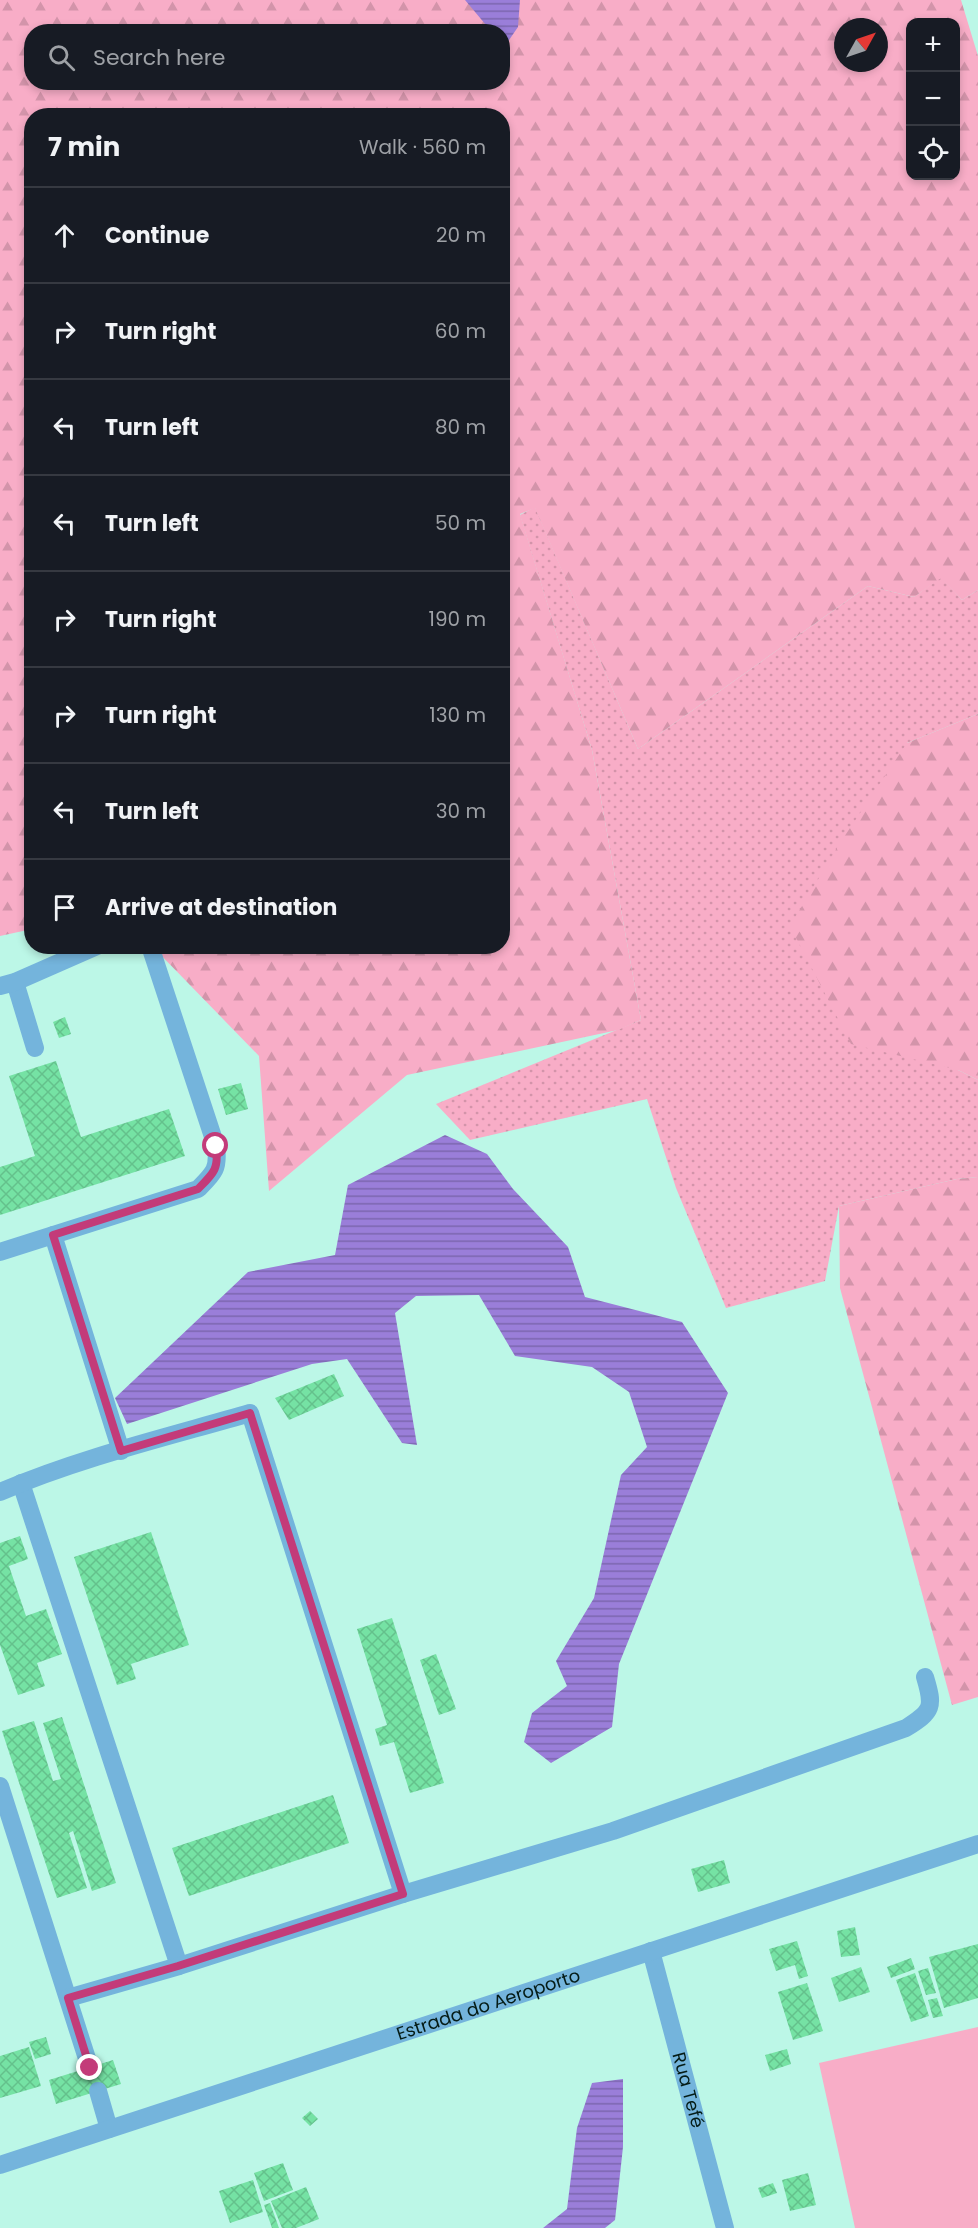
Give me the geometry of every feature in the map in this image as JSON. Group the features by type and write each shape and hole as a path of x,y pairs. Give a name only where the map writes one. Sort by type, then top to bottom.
{"street":[{"path":"35,1048 8,984 78,954"},
{"path":"0,1252 198,1189 210,1177 218,1164 216,1146 153,954"},
{"path":"53,1235 121,1451"},
{"path":"0,1492 121,1451 250,1413 403,1894"},
{"path":"21,1483 178,1966"},
{"path":"68,1998 613,1831 906,1728 923,1717 930,1709 931,1698 925,1677"},
{"path":"0,1786 90,2068"},
{"name":"Estrada do Aeroporto","path":"0,2165 978,1844"},
{"name":"Rua Tefé","path":"651,1951 725,2228"},
{"path":"98,2091 109,2129"}],"green space":[{"path":"0,0 961,0 978,56 978,590 962,600 941,578 914,597 868,586 638,749 535,508 520,514 592,750 641,1020 618,1030 407,1075 269,1191 259,1056 160,954 510,954 510,108 24,108 24,931 0,936"},
{"path":"535,507 638,749 868,586 914,597 941,577 962,600 978,590 978,714 907,743 958,1070 978,1080 978,1177 957,1179 839,1206 825,1281 726,1308 676,1188 647,1099 470,1140 436,1104 641,1020 592,750 520,515"},
{"path":"978,714 978,1080 958,1070 851,1044 790,926 840,843 907,743"},
{"path":"978,1177 978,1697 952,1705 840,1288 839,1206 957,1179"},
{"path":"978,2027 978,2228 855,2228 819,2063"}],"shaded area":[{"path":"465,0 520,0 518,27 510,39 510,24 485,24"},
{"path":"445,1135 487,1154 513,1189 568,1247 585,1297 682,1322 728,1393 619,1664 612,1727 551,1763 524,1742 532,1713 567,1686 556,1661 594,1598 621,1475 647,1447 629,1392 592,1367 515,1356 479,1295 416,1296 395,1313 417,1445 402,1443 347,1359 312,1364 127,1424 115,1398 248,1272 335,1255 348,1185"},
{"path":"623,2079 623,2147 615,2220 605,2228 543,2228 567,2209 577,2128 592,2083"}],"building":[{"path":"65,1017 71,1034 59,1038 53,1022"},
{"path":"56,1061 81,1137 169,1109 185,1156 0,1215 0,1167 35,1156 9,1076"},
{"path":"241,1083 248,1109 226,1115 218,1089"},
{"path":"334,1374 344,1396 289,1420 275,1398"},
{"path":"151,1532 189,1645 131,1664 136,1679 117,1685 74,1557"},
{"path":"20,1536 28,1559 9,1566 26,1616 46,1609 62,1654 37,1663 45,1686 18,1695 0,1645 0,1543"},
{"path":"392,1618 444,1783 410,1793 394,1742 380,1746 375,1729 387,1725 357,1629"},
{"path":"436,1654 456,1709 439,1715 420,1660"},
{"path":"62,1717 116,1883 92,1891 73,1831 69,1833 87,1888 57,1898 2,1731 34,1721 53,1781 61,1779 43,1723"},
{"path":"333,1795 349,1843 189,1896 172,1848"},
{"path":"724,1860 730,1883 698,1892 691,1869"},
{"path":"855,1927 860,1955 841,1957 837,1931"},
{"path":"797,1941 808,1976 799,1979 795,1965 776,1971 769,1949"},
{"path":"978,1944 978,1998 944,2008 929,1957"},
{"path":"911,1958 915,1969 891,1978 887,1967"},
{"path":"861,1967 870,1992 839,2002 831,1978"},
{"path":"928,1968 936,1993 926,1995 918,1971"},
{"path":"915,1973 929,2016 911,2022 896,1980"},
{"path":"807,1983 823,2031 793,2040 778,1992"},
{"path":"937,1998 943,2016 933,2018 928,2000"},
{"path":"46,2037 51,2054 35,2059 29,2042"},
{"path":"29,2047 41,2086 0,2098 0,2056"},
{"path":"787,2049 791,2064 770,2071 765,2055"},
{"path":"113,2060 121,2084 56,2104 49,2080"},
{"path":"310,2111 318,2119 310,2126 302,2118"},
{"path":"283,2163 293,2190 264,2201 254,2173"},
{"path":"808,2173 816,2205 790,2211 782,2180"},
{"path":"253,2180 263,2212 230,2223 219,2191"},
{"path":"773,2183 777,2193 762,2198 758,2188"},
{"path":"306,2187 319,2219 296,2228 282,2228 271,2201"},
{"path":"270,2203 279,2228 272,2228 264,2205"}],"route":[{"path":"90,2068 68,1998 178,1966 403,1894 250,1413 121,1451 53,1235 198,1189 210,1177 218,1164 216,1146"}]}
